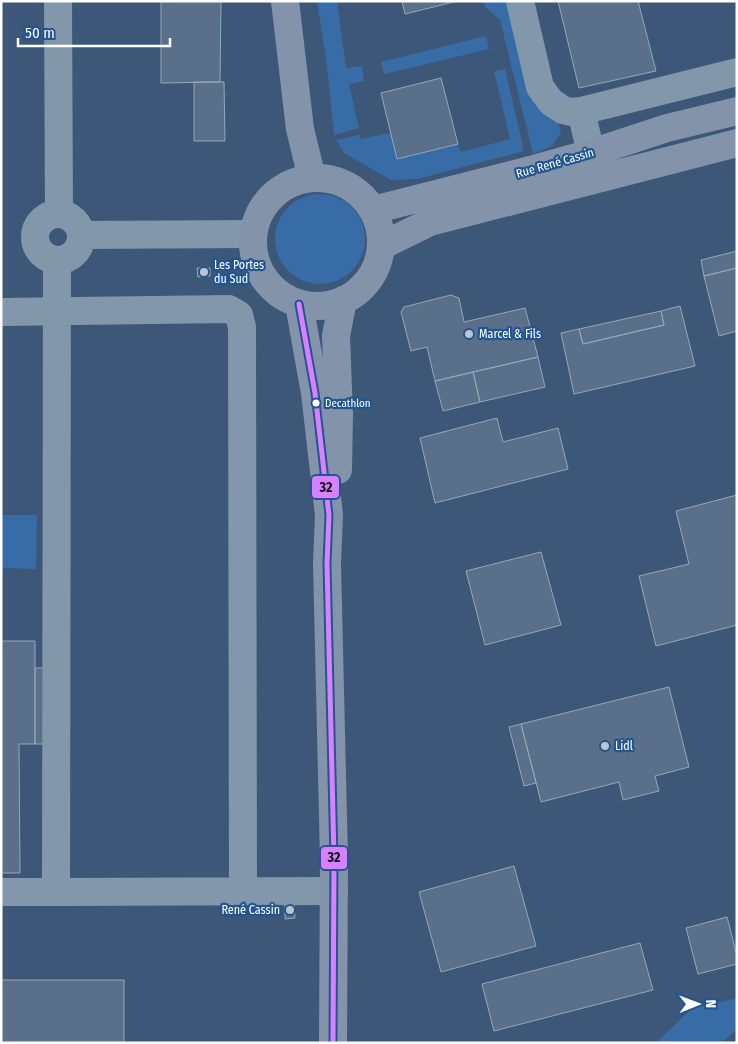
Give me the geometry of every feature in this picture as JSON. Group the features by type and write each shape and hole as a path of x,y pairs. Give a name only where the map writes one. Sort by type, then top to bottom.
{"main road":[{"path":"285,1 300,129 312,178"},
{"name":"Rue René Cassin","path":"373,210 590,153 667,128 737,111"},
{"name":"Rue René Cassin","path":"381,246 430,222 737,142"},
{"path":"312,178 330,179 347,185 362,196 373,210 379,228 381,246 377,263 369,278 358,291 343,300 322,306 299,304 281,295 266,281 256,263 253,234 263,206 276,192 293,182 312,178"},
{"path":"333,1043 334,891 327,563 329,516 339,464 336,336 343,300"},
{"path":"299,304 315,393 329,516"}],"street":[{"path":"58,1 59,213"},
{"path":"520,1 540,87 551,102 563,110 571,112 581,111 737,72"},
{"path":"581,111 590,153"},
{"path":"59,213 72,218 76,222 81,235 80,244 75,253 67,259 47,258 34,241 35,230 40,221 48,215 59,213"},
{"path":"81,235 253,234"},
{"path":"56,892 57,260"},
{"path":"1,312 228,309 240,315 242,327 243,891"},
{"path":"1,892 334,891"}],"shaded area":[{"path":"317,1 337,1 346,68 362,66 364,81 349,84 359,128 334,135 327,66"},
{"path":"484,1 512,1 552,119 559,124 561,133 552,146 533,154 500,20 485,7"},
{"path":"486,36 489,49 384,74 381,62"},
{"path":"505,69 524,151 417,179 391,180 344,153 336,140 360,135 360,139 391,133 398,159 458,144 461,152 510,139 494,71"},
{"path":"311,194 329,194 345,201 358,214 365,230 365,248 358,264 345,277 329,284 311,284 295,277 282,264 275,248 275,230 282,214 295,201"},
{"path":"1,515 37,515 36,569 1,568"},
{"path":"737,998 737,1029 721,1043 656,1043 691,1009"}],"building":[{"path":"161,1 221,1 220,82 161,83"},
{"path":"402,1 458,1 405,14"},
{"path":"558,1 638,1 656,71 579,88"},
{"path":"441,78 458,144 397,159 381,93"},
{"path":"194,82 224,82 225,141 194,141"},
{"path":"737,251 737,268 704,276 701,260"},
{"name":"Les Portes du Sud","path":"197,268 210,268 210,276 198,277"},
{"path":"737,268 737,331 719,336 704,276"},
{"name":"Marcel & Fils","path":"451,295 459,298 464,322 525,308 538,357 435,381 427,347 411,351 401,312 404,307"},
{"path":"680,306 695,366 574,394 561,333 579,329 583,344 664,325 661,311"},
{"path":"661,311 664,325 583,344 579,329"},
{"path":"538,357 545,387 480,402 473,372"},
{"path":"473,372 480,402 443,411 435,381"},
{"path":"497,418 503,442 558,428 568,469 435,503 420,438"},
{"path":"737,495 737,625 656,646 639,576 689,564 676,511"},
{"path":"541,552 561,625 485,645 466,571"},
{"path":"1,641 35,641 35,744 19,744 20,873 1,873"},
{"path":"35,668 47,668 48,744 35,744"},
{"name":"Lidl","path":"669,687 689,767 655,776 659,791 623,800 619,782 541,802 521,724"},
{"path":"521,724 536,783 524,786 509,727"},
{"path":"514,866 536,946 441,972 419,892"},
{"name":"René Cassin","path":"285,901 294,901 295,918 285,919"},
{"path":"727,917 737,956 737,964 698,974 686,928"},
{"path":"640,943 653,990 494,1031 482,984"},
{"path":"1,980 124,980 124,1043 1,1043"}],"transit line":[{"name":"32","path":"299,304 315,393 329,515 327,563 334,859 333,1043"}],"place":[{"name":"Les Portes du Sud","path":"204,272"},
{"name":"Marcel & Fils","path":"469,334"},
{"name":"Decathlon","path":"316,403"},
{"name":"Lidl","path":"605,746"},
{"name":"René Cassin","path":"290,910"}]}
